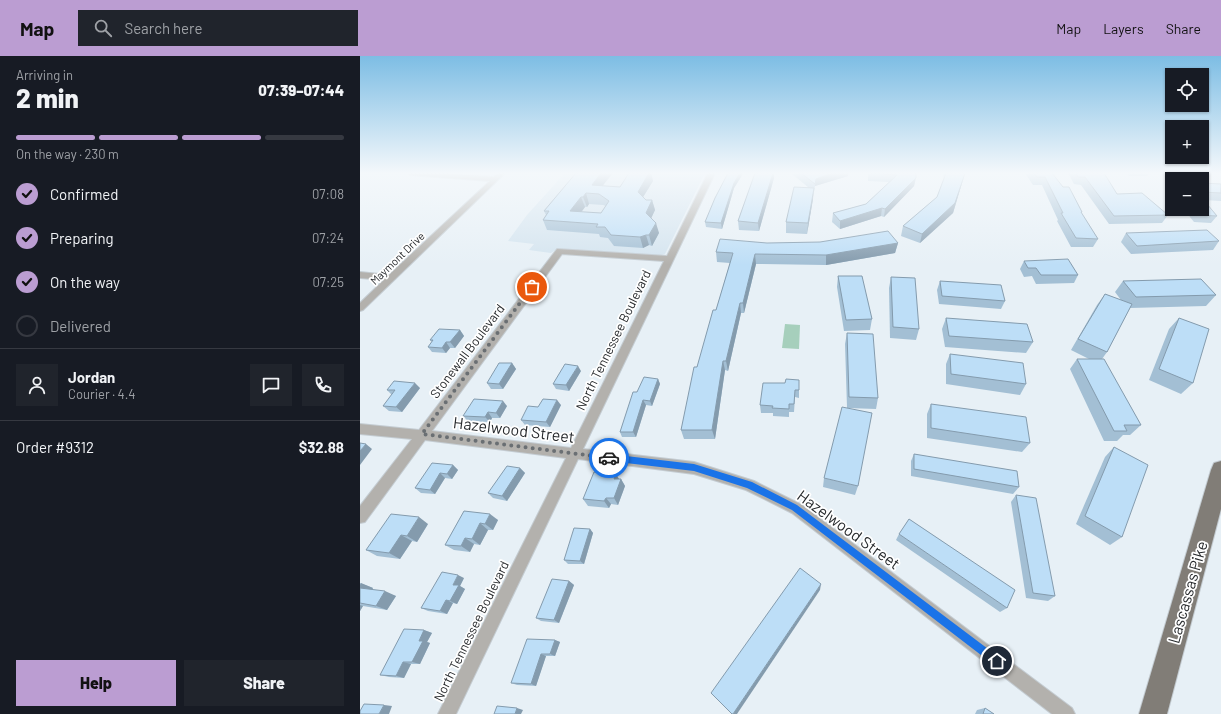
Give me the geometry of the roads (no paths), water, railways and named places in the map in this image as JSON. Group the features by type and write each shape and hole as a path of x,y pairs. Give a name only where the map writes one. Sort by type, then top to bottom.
{"main road":[{"name":"Lascassas Pike","path":"1153,714 1221,470"}],"street":[{"name":"Maymont Drive","path":"360,308 470,204"},
{"name":"North Tennessee Boulevard","path":"447,714 697,204"},
{"name":"Stonewall Boulevard","path":"360,517 560,251 670,259"},
{"path":"360,275 392,278"},
{"name":"Hazelwood Street","path":"360,429 422,434 694,468 749,485 794,507 1066,714"}]}
